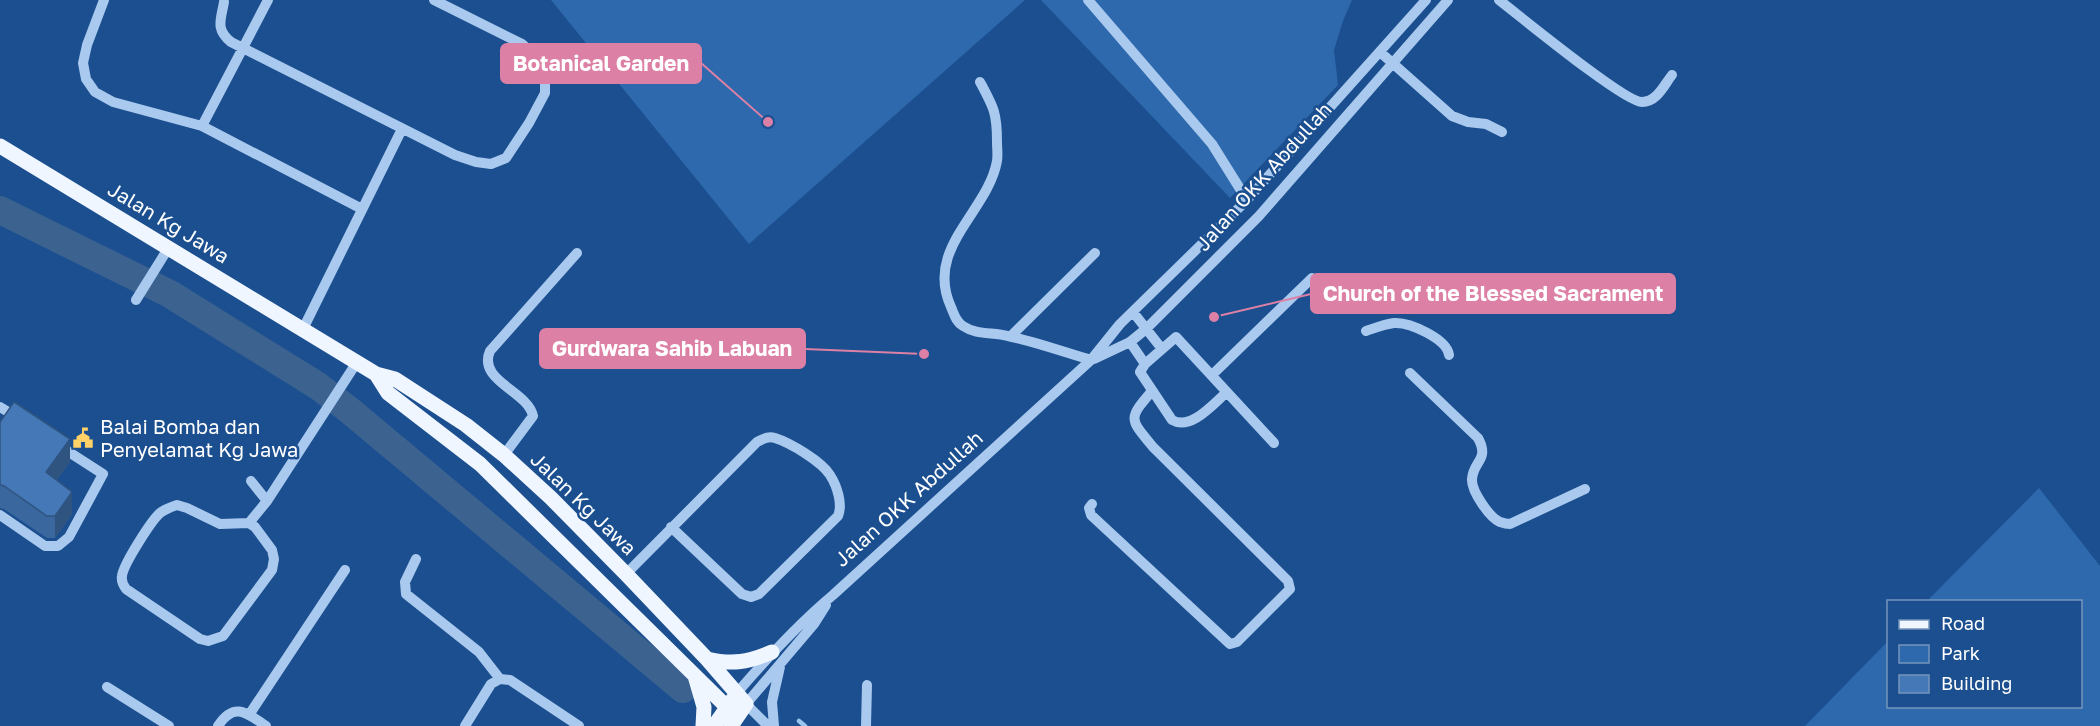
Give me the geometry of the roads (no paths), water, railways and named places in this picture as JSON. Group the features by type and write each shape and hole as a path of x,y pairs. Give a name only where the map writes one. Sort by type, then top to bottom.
{"main road":[{"name":"Jalan Kg Jawa","path":"0,146 376,374 395,379 466,425 504,455 550,498 707,659 737,712"},
{"name":"Jalan Kg Jawa","path":"376,374 388,393 480,464 694,676 737,712"},
{"path":"707,659 725,663 777,657"},
{"path":"694,676 704,707 704,726"},
{"name":"Jalan OKK Abdullah","path":"714,726 737,712"}],"street":[{"path":"104,0 82,63 86,79 95,92 113,102 202,126 362,209"},
{"path":"202,126 268,0"},
{"path":"224,2 220,26 223,36 243,48 455,155 491,164 506,158 545,93 545,73 537,57 522,44 434,0"},
{"path":"1088,0 1212,144 1247,200"},
{"name":"Jalan OKK Abdullah","path":"737,712 806,617 1092,360 1120,324 1247,200 1426,0"},
{"name":"Jalan OKK Abdullah","path":"1092,360 1130,342 1146,329 1259,216 1448,0"},
{"path":"1499,0 1630,99 1649,101 1656,97 1672,75"},
{"path":"1380,52 1452,116 1460,120 1486,124 1502,132"},
{"path":"980,82 997,115 998,160 992,177 956,240 944,268 943,279 948,301 956,319 963,326 985,333 1011,336 1092,360"},
{"path":"303,329 402,129"},
{"path":"136,300 169,247"},
{"path":"504,455 533,417 532,411 491,372 486,359 490,351 577,253"},
{"path":"1011,336 1095,253"},
{"path":"1212,375 1312,278"},
{"path":"1133,312 1162,349"},
{"path":"1366,331 1395,323 1407,324 1440,340 1446,345 1449,355"},
{"path":"1227,392 1194,419 1181,424 1172,420 1140,372 1145,364 1176,337 1274,442"},
{"path":"1130,342 1145,364"},
{"path":"249,523 255,527 272,550 272,570 227,631 216,640 200,639 122,584 124,569 151,524 160,513 168,508 177,505 187,508 220,524 249,523 267,501 357,362"},
{"path":"1410,373 1478,438 1483,453 1472,478 1476,493 1498,522 1510,524 1585,489"},
{"path":"1092,504 1089,508 1091,515 1230,644 1237,642 1290,589 1288,581 1152,447 1139,430 1134,422 1133,414 1152,391"},
{"path":"0,407 8,418 30,426"},
{"path":"626,574 671,527 757,441 775,438 808,455 830,474 840,502 838,516 759,594 750,597 742,594 671,527"},
{"path":"0,515 45,546 58,546 69,537 103,474 49,439"},
{"path":"250,480 267,501"},
{"path":"416,559 405,582 406,594 479,652 500,679"},
{"path":"249,715 345,570"},
{"path":"774,726 772,702 777,657"},
{"path":"465,726 491,684 500,679 510,680 579,726"},
{"path":"866,726 867,685"},
{"path":"107,687 169,726"},
{"path":"218,726 229,713 238,711 267,726"},
{"path":"737,712 768,726"}],"waterway":[{"path":"0,210 170,294 318,386 683,689"},
{"path":"799,721 805,726"}],"place":[{"name":"Botanical Garden","path":"768,122"},
{"name":"Church of the Blessed Sacrament","path":"1214,317"},
{"name":"Gurdwara Sahib Labuan","path":"924,354"},
{"name":"Balai Bomba dan Penyelamat Kg Jawa","path":"83,438"}]}
